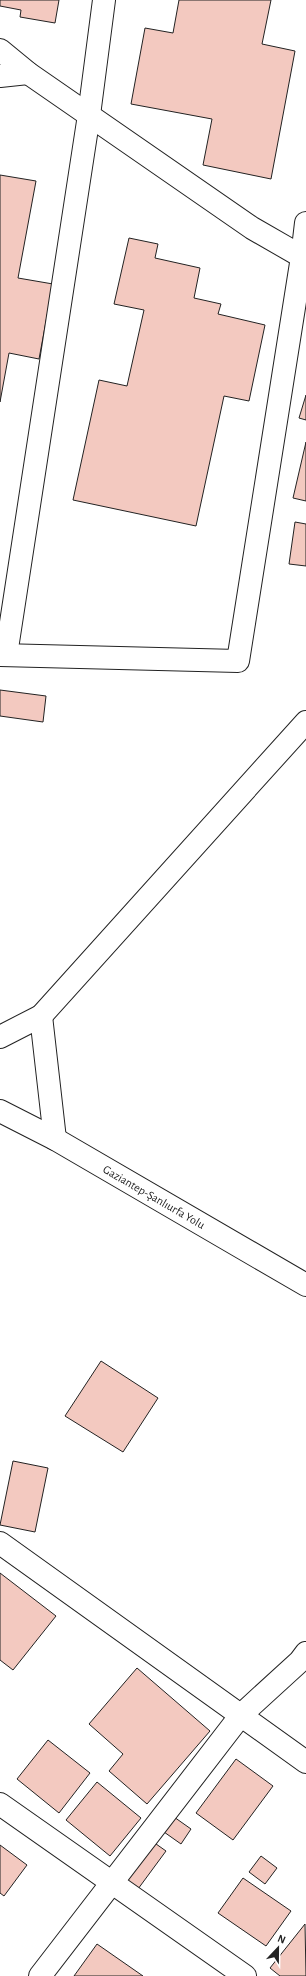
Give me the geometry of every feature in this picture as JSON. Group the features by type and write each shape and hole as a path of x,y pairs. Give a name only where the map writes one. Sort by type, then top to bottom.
{"street":[{"path":"104,0 88,115 3,655 238,661 304,258 306,223"},
{"path":"0,50 28,74 252,228 304,258"},
{"path":"0,76 28,74"},
{"path":"0,1037 41,1016 306,722"},
{"path":"41,1016 55,1139"},
{"name":"Gaziantep-Şanlıurfa Yolu","path":"0,1111 55,1139 306,1285"},
{"path":"0,1543 306,1762"},
{"path":"40,1976 241,1715 300,1661 306,1653"},
{"path":"0,1804 245,1976"}],"building":[{"path":"0,0 59,0 55,23 20,17 21,10 0,6"},
{"path":"179,0 271,0 262,44 295,51 271,179 203,165 212,119 131,104 145,28 173,33"},
{"path":"0,175 36,181 18,278 53,284 39,359 9,353 0,402"},
{"path":"129,238 158,244 155,258 200,268 194,298 221,304 218,314 265,325 249,401 224,396 196,526 73,500 99,380 127,386 144,310 114,304"},
{"path":"306,395 306,420 299,418"},
{"path":"306,442 306,501 293,498"},
{"path":"295,522 306,524 306,566 289,564"},
{"path":"0,690 46,696 43,722 0,716"},
{"path":"101,1361 158,1398 123,1452 65,1416"},
{"path":"13,1461 48,1468 35,1532 0,1525"},
{"path":"0,1573 56,1616 13,1670 0,1660"},
{"path":"137,1668 210,1731 147,1804 109,1771 123,1754 89,1724"},
{"path":"48,1740 90,1773 59,1813 17,1779"},
{"path":"236,1759 273,1786 233,1840 196,1813"},
{"path":"97,1782 141,1818 110,1856 66,1820"},
{"path":"174,1817 191,1829 181,1844 164,1832"},
{"path":"149,1839 166,1851 138,1889 121,1877"},
{"path":"0,1845 27,1865 4,1896 0,1893"},
{"path":"261,1856 277,1868 265,1884 249,1872"},
{"path":"243,1878 291,1911 266,1946 218,1913"},
{"path":"305,1924 306,1976 280,1976 270,1968"},
{"path":"97,1944 143,1976 74,1976"}]}
